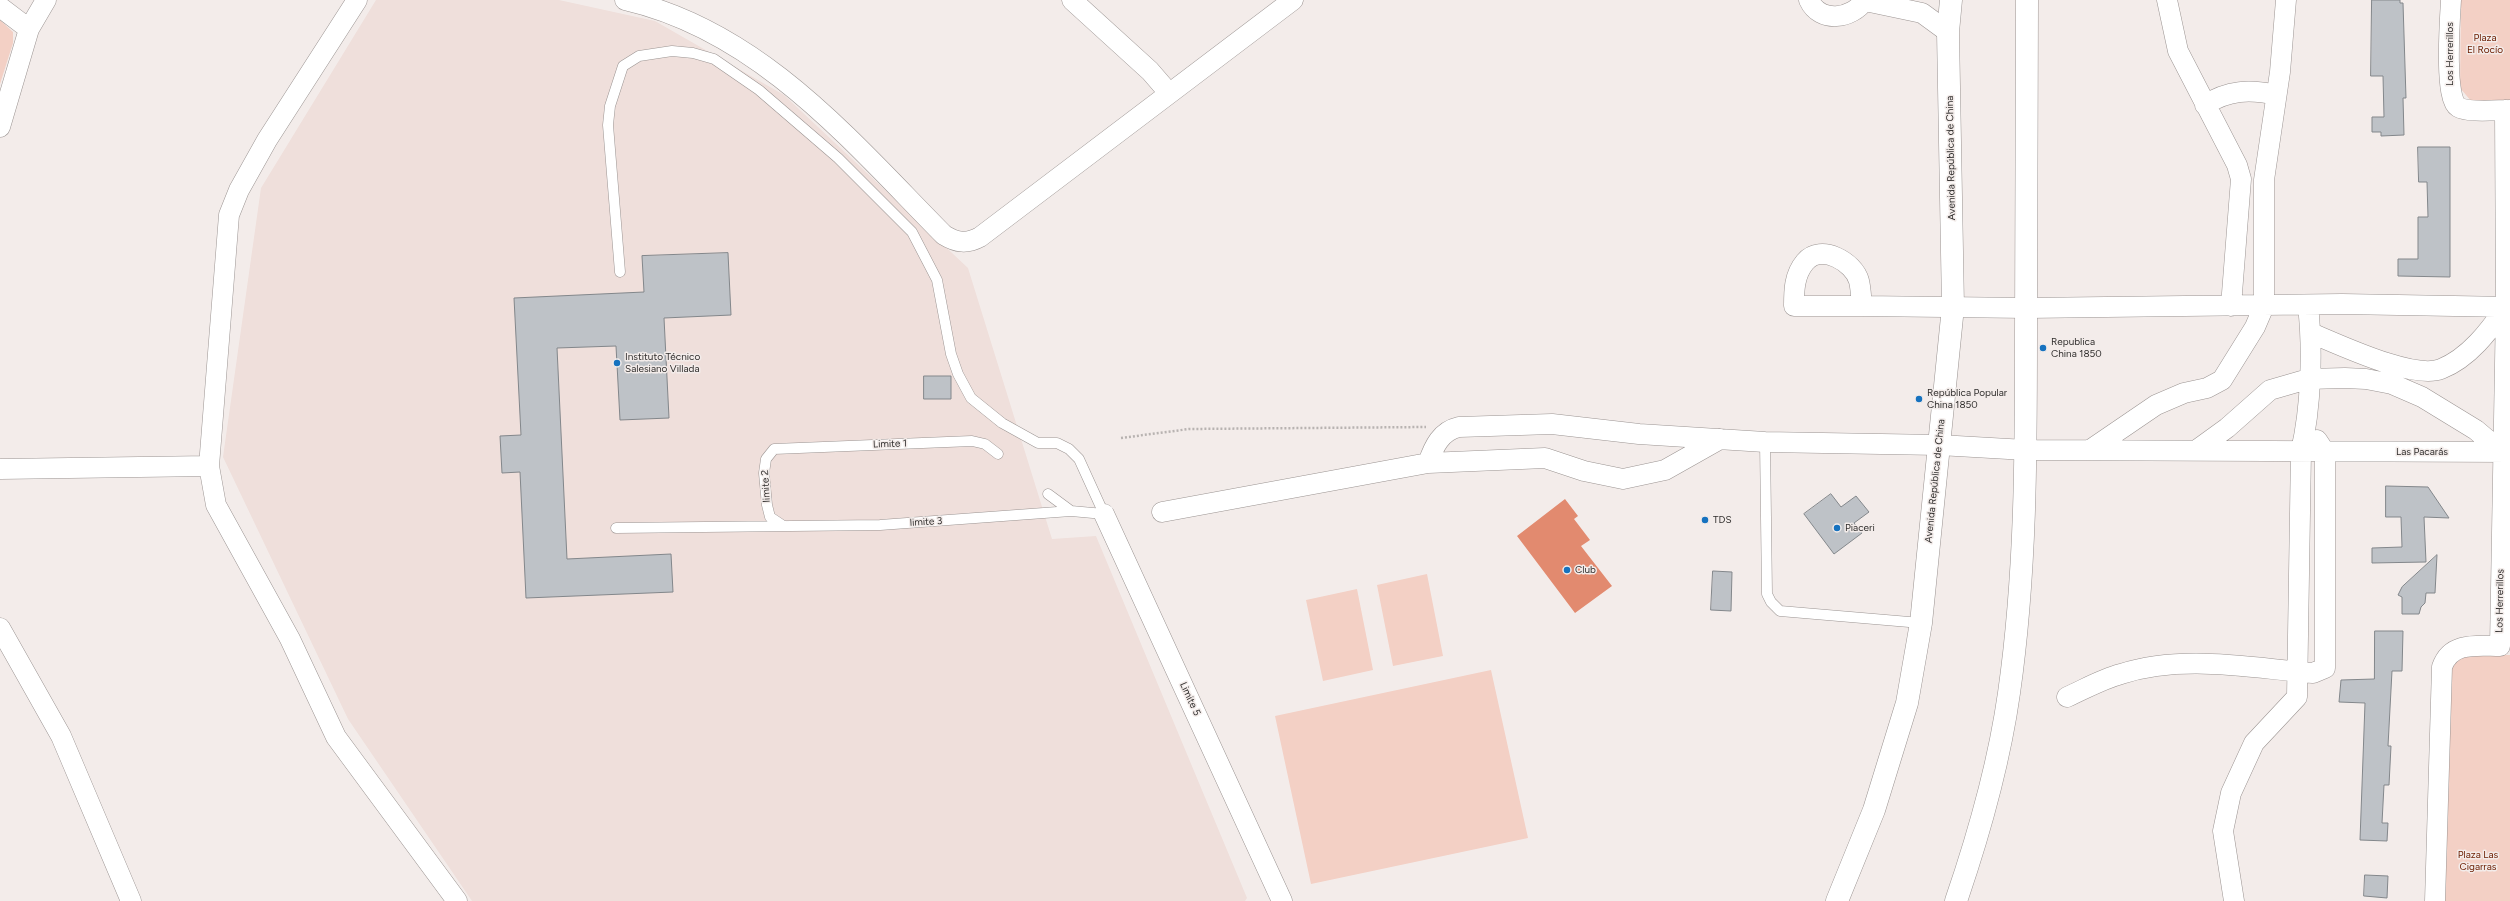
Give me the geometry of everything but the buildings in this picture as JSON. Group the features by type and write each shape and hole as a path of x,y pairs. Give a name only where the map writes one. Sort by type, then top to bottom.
{"main road":[{"name":"Avenida República de China","path":"1837,901 1874,810 1907,703 1921,622 1953,307 1948,32 1951,0"},
{"path":"1956,901 1986,802 2009,695 2022,568 2026,450 2027,0"}],"street":[{"path":"0,127 29,29 46,0"},
{"path":"358,0 268,140 239,190 229,215 209,466 216,504 290,639 336,737 457,901"},
{"path":"625,0 675,15 742,49 809,101 944,235 954,241 972,242 1293,0"},
{"path":"1072,0 1150,71 1169,93"},
{"path":"1809,0 1818,11 1838,17 1853,12 1865,0 1922,13 1948,32"},
{"path":"2167,0 2178,51 2237,165 2241,179 2231,306"},
{"path":"2090,450 2156,405 2184,392 2206,388 2222,380 2236,361 2264,306 2264,180 2276,95 2286,0"},
{"name":"Los Herrerillos","path":"2435,901 2442,667 2445,660 2453,651 2465,646 2505,646 2508,110 2464,109 2456,106 2452,99 2450,83 2451,0"},
{"path":"0,7 29,29"},
{"path":"2205,105 2219,96 2241,91 2276,95"},
{"path":"1862,306 2026,308 2308,306 2342,304 2508,307"},
{"path":"2234,901 2223,831 2231,793 2254,743 2297,697 2296,672 2301,451 2307,425 2311,333 2308,306"},
{"path":"2311,333 2358,355 2432,372 2450,364 2476,344 2508,307"},
{"path":"2198,450 2227,428 2270,390 2308,379 2366,378 2392,384 2422,397 2476,430 2506,452"},
{"name":"Las Pacarás","path":"1448,430 1459,427 1552,424 1639,434 1765,442 1938,445 2026,450 2506,452"},
{"path":"2067,697 2121,674 2158,666 2203,664 2313,673 2325,668 2329,452 2307,425"},
{"path":"1428,463 1432,450 1448,430"},
{"path":"1162,512 1428,463 1546,458 1584,471 1623,479 1665,470 1720,439"},
{"path":"0,469 209,466"},
{"name":"Limite 5","path":"1104,514 1282,901"},
{"path":"0,628 61,736 131,901"}],"lane":[{"path":"620,272 608,125 610,106 623,66 638,56 672,51 693,53 714,59 759,90 838,158 912,232 937,280 951,354 958,374 970,398 1002,423 1038,443 1057,443 1069,449 1079,459 1104,514"},
{"name":"Limite 1","path":"778,447 972,441 985,444 998,454"},
{"path":"1765,442 1767,594 1771,602 1780,611 1921,622"},
{"name":"limite 2","path":"778,447 769,453 766,459 764,473 768,512 775,522 782,525"},
{"path":"1048,494 1071,512"},
{"name":"limite 3","path":"616,528 880,524 1071,512 1104,514"}],"path":[{"path":"1121,438 1189,429 1413,426 1448,430"}],"shaded area":[{"name":"Instituto Técnico Salesiano Villada","path":"376,0 559,0 655,21 784,95 968,268 1052,539 1096,536 1247,898 1245,901 472,901 348,719 223,457 261,188"},
{"path":"1565,499 1578,516 1574,519 1590,540 1581,546 1612,586 1575,613 1517,536"}],"green space":[{"name":"Plaza El Rocío","path":"2461,0 2510,0 2510,103 2472,102 2460,88"},
{"path":"0,20 13,32 13,43 0,84"},
{"path":"1427,574 1443,656 1393,666 1377,585"},
{"path":"1357,589 1373,670 1323,681 1306,600"},
{"name":"Plaza Las Cigarras","path":"2463,654 2510,655 2510,901 2444,901 2452,663"},
{"path":"1491,670 1528,838 1311,884 1275,716"}],"place":[{"name":"Republica China 1850","path":"2043,348"},
{"name":"Instituto Técnico Salesiano Villada","path":"617,363"},
{"name":"República Popular China 1850","path":"1919,399"},
{"name":"TDS","path":"1705,520"},
{"name":"Piaceri","path":"1837,528"},
{"name":"Club","path":"1567,570"}]}
